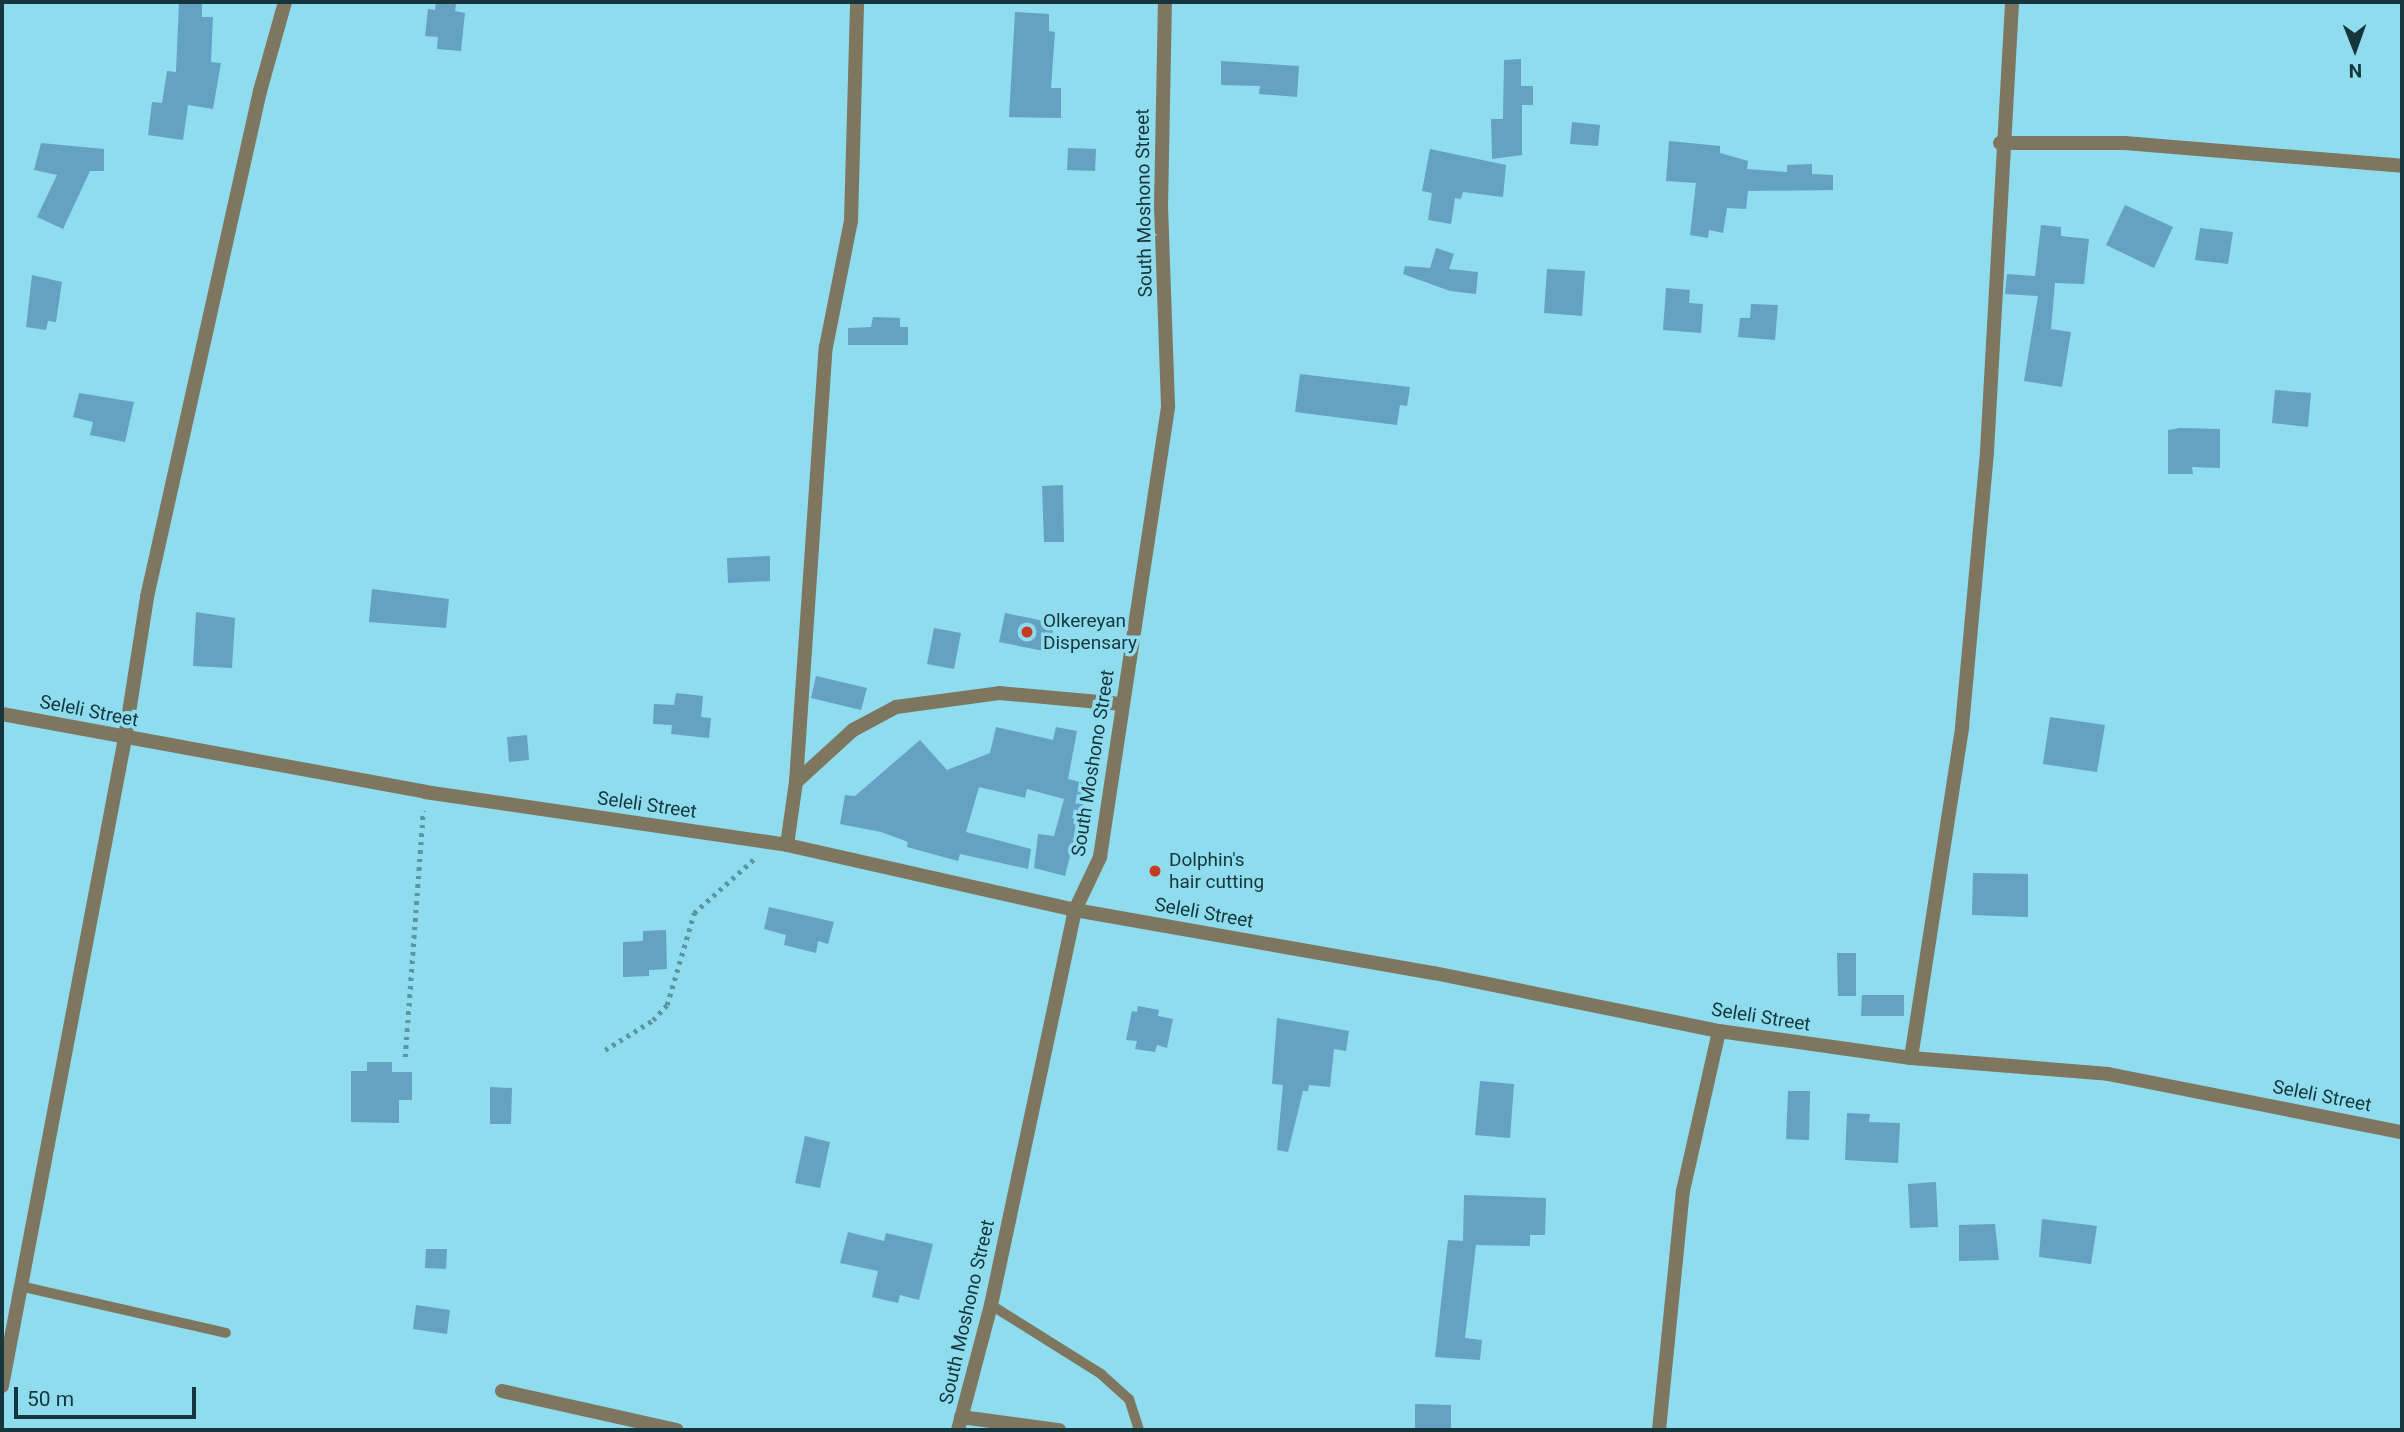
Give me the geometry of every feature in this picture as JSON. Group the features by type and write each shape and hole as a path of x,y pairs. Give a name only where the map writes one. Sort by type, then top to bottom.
{"street":[{"path":"2,1386 24,1287 125,738 147,597 260,91 285,2"},
{"path":"787,845 796,782 826,347 851,221 857,2"},
{"name":"South Moshono Street","path":"960,1424 991,1305 1075,910 1100,857 1168,406 1161,207 1165,2"},
{"path":"1911,1058 1962,727 1987,451 2000,142 2012,2"},
{"path":"2000,142 2125,143 2402,166"},
{"path":"796,782 853,730 896,707 999,693 1122,704"},
{"name":"Seleli Street","path":"2,714 425,792 787,845 1075,910 1434,973 1719,1031 1911,1058 2108,1074 2402,1132"},
{"path":"1659,1430 1683,1191 1719,1031"},
{"path":"502,1391 677,1430"},
{"path":"960,1424 1059,1430"}],"lane":[{"path":"24,1287 226,1333"},
{"path":"991,1305 1101,1374 1129,1398 1139,1430"}],"path":[{"path":"405,1057 425,792"},
{"path":"605,1050 653,1020 667,1005 694,913 771,843"}],"building":[{"path":"179,2 202,2 202,17 213,17 211,62 221,63 213,109 188,105 183,140 148,135 152,102 162,103 167,71 176,72"},
{"path":"436,2 456,4 455,11 465,13 461,51 437,49 438,37 425,36 428,9 435,10"},
{"path":"1015,12 1049,14 1049,31 1055,32 1051,88 1061,88 1061,118 1009,117"},
{"path":"1521,59 1521,86 1533,86 1533,105 1522,105 1522,155 1492,159 1491,119 1503,119 1504,60"},
{"path":"1221,61 1299,66 1297,97 1259,94 1260,86 1221,85"},
{"path":"1572,122 1600,125 1598,146 1570,144"},
{"path":"1669,141 1720,146 1720,153 1748,161 1747,169 1787,172 1787,165 1812,164 1812,174 1833,175 1833,190 1748,191 1746,209 1727,208 1723,233 1709,230 1708,238 1690,235 1696,183 1666,181"},
{"path":"41,143 104,149 104,171 90,171 63,229 37,217 57,175 34,170"},
{"path":"1068,148 1096,149 1095,171 1067,170"},
{"path":"1430,149 1506,165 1503,197 1463,192 1461,199 1455,198 1451,224 1428,220 1432,193 1422,191"},
{"path":"2125,205 2173,227 2154,268 2106,245"},
{"path":"2041,225 2061,227 2061,236 2089,239 2084,284 2055,283 2051,329 2071,332 2062,387 2024,381 2038,296 2005,294 2007,274 2035,276"},
{"path":"2200,228 2233,232 2228,264 2195,260"},
{"path":"1436,248 1454,254 1449,269 1478,272 1476,294 1450,291 1403,274 1405,266 1430,268"},
{"path":"1547,269 1585,271 1582,316 1544,313"},
{"path":"32,275 62,282 56,322 48,321 46,330 26,327"},
{"path":"1666,288 1690,290 1689,303 1703,304 1701,333 1663,330"},
{"path":"1751,304 1778,305 1775,340 1738,337 1740,318 1750,318"},
{"path":"873,317 900,318 900,327 908,327 908,345 848,345 848,328 871,327"},
{"path":"1300,374 1410,387 1407,406 1400,405 1397,425 1295,412"},
{"path":"2275,390 2311,393 2308,427 2272,423"},
{"path":"79,393 134,402 125,442 90,435 93,422 73,417"},
{"path":"2220,429 2220,468 2192,467 2193,474 2168,474 2168,430"},
{"path":"1063,485 1064,542 1044,542 1042,486"},
{"path":"770,556 770,581 728,583 727,558"},
{"path":"372,589 449,599 446,628 369,622"},
{"path":"196,612 235,618 232,668 193,666"},
{"name":"Olkereyan Dispensary","path":"1005,613 1054,623 1049,652 999,642"},
{"path":"934,628 961,633 954,669 927,664"},
{"path":"816,676 867,688 861,710 811,698"},
{"path":"676,693 703,696 701,717 711,718 709,738 671,734 672,725 653,724 654,704 674,705"},
{"path":"2050,717 2105,725 2097,772 2043,764"},
{"path":"996,727 1053,740 1056,727 1077,731 1068,779 1088,784 1065,876 1034,868 1038,834 1054,836 1064,799 1027,789 1025,798 979,787 966,832 1031,849 1028,869 960,854 958,861 907,847 908,842 881,832 840,824 845,795 855,796 920,740 947,770 990,753"},
{"path":"527,735 529,760 509,762 507,737"},
{"path":"1973,873 2028,874 2028,917 1972,915"},
{"path":"769,907 834,922 828,944 818,941 816,953 784,945 786,935 764,929"},
{"path":"666,930 667,969 649,970 649,976 623,977 623,942 643,941 643,931"},
{"path":"1837,953 1856,953 1856,996 1838,996"},
{"path":"1862,995 1904,995 1904,1016 1861,1016"},
{"path":"1138,1006 1159,1010 1158,1016 1173,1019 1167,1048 1157,1045 1155,1052 1135,1049 1137,1041 1126,1040 1132,1011 1137,1012"},
{"path":"1277,1018 1349,1031 1346,1051 1334,1049 1330,1087 1309,1085 1308,1091 1303,1091 1288,1152 1277,1150 1283,1085 1272,1084"},
{"path":"367,1062 392,1062 392,1072 412,1072 412,1100 399,1100 399,1123 351,1122 351,1071 367,1071"},
{"path":"1480,1081 1514,1084 1510,1138 1475,1135"},
{"path":"490,1087 512,1088 511,1124 490,1124"},
{"path":"1788,1091 1810,1091 1809,1140 1786,1139"},
{"path":"1847,1113 1870,1114 1869,1122 1900,1123 1898,1163 1845,1160"},
{"path":"805,1136 830,1142 820,1188 795,1183"},
{"path":"1936,1182 1938,1227 1910,1228 1908,1184"},
{"path":"1464,1195 1546,1198 1545,1235 1530,1235 1530,1246 1476,1245 1465,1338 1482,1340 1480,1360 1435,1357 1448,1240 1463,1241"},
{"path":"2042,1219 2097,1226 2091,1264 2039,1257"},
{"path":"1995,1224 1999,1260 1959,1261 1959,1225"},
{"path":"848,1232 884,1241 886,1233 933,1244 919,1300 900,1295 898,1303 872,1297 878,1271 840,1263"},
{"path":"426,1249 447,1249 446,1269 425,1268"},
{"path":"416,1305 450,1310 447,1334 413,1329"},
{"path":"1415,1404 1451,1405 1451,1430 1415,1430"}],"place":[{"name":"Olkereyan Dispensary","path":"1027,632"},
{"name":"Dolphin's hair cutting","path":"1155,871"}]}
